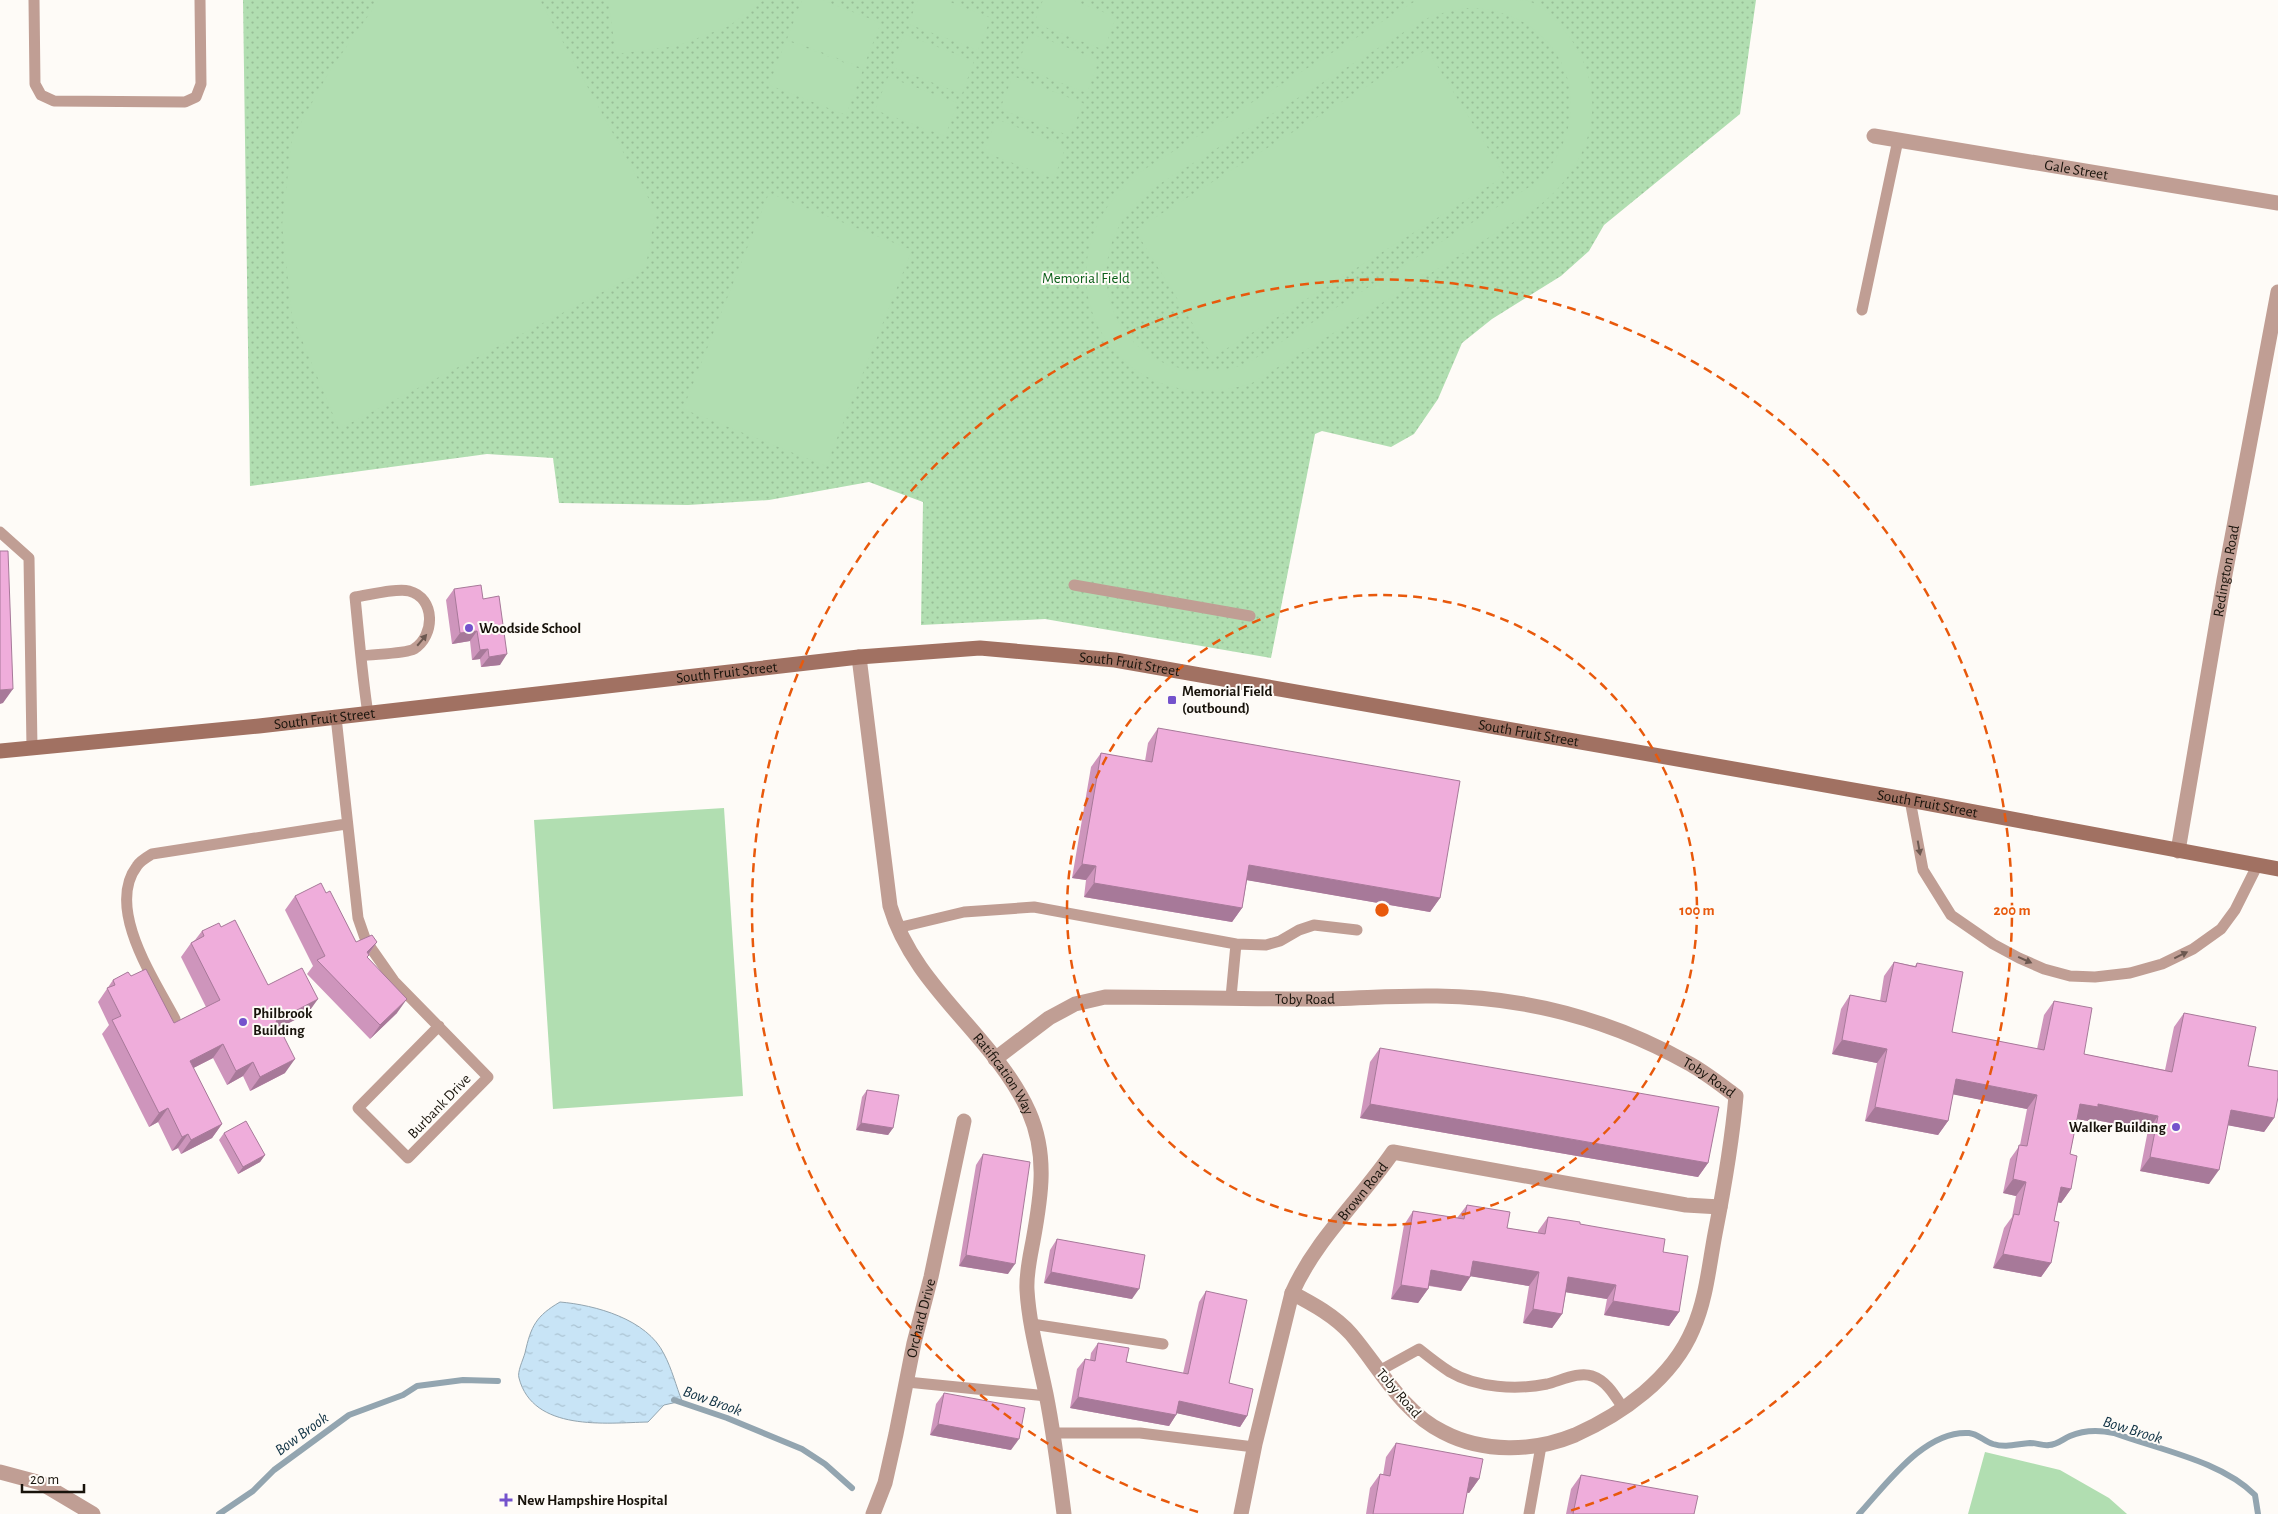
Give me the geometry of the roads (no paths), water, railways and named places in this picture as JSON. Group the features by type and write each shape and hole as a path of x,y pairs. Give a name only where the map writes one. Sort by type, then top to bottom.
{"street":[{"name":"Gale Street","path":"1874,136 2278,203"},
{"name":"Redington Road","path":"2178,850 2224,580 2278,292"},
{"name":"South Fruit Street","path":"0,751 368,714 859,657 980,648 1115,660 1910,800 2278,870"},
{"name":"Ratification Way","path":"859,657 890,906 897,928 921,969 995,1059 1015,1087 1029,1112 1038,1137 1043,1168 1041,1197 1027,1288 1053,1433 1064,1514"},
{"name":"Toby Road","path":"995,1059 1049,1018 1075,1004 1105,998 1231,997 1312,999 1438,996 1492,999 1535,1005 1576,1015 1656,1045 1692,1065 1736,1096 1720,1208 1701,1307 1693,1330 1681,1352 1666,1372 1623,1408 1588,1429 1541,1446 1491,1446 1444,1433 1422,1420 1399,1398 1350,1333 1321,1308 1292,1293"},
{"name":"Orchard Drive","path":"873,1514 885,1483 964,1121"},
{"name":"Brown Road","path":"1242,1514 1254,1447 1292,1293 1302,1270 1322,1240 1355,1203 1393,1152 1686,1205 1720,1208"},
{"path":"0,1472 41,1483 93,1514"}],"lane":[{"path":"34,0 35,84 41,95 54,101 185,102 196,97 201,84 200,0"},
{"path":"1862,310 1898,140"},
{"path":"0,532 29,558 32,748"},
{"path":"1074,585 1250,616"},
{"path":"361,656 413,650 427,637 430,624 428,608 419,596 408,591 355,597 361,656 368,714"},
{"name":"Burbank Drive","path":"336,717 346,824 358,918 366,941 394,981 439,1026 488,1077 408,1158 358,1108 439,1026"},
{"path":"1910,800 1923,870 1951,915 1993,944 2019,958 2044,969 2070,976 2095,977 2130,973 2162,964 2193,949 2221,929 2236,910 2257,866"},
{"path":"175,1019 140,952 130,922 126,896 130,880 137,866 152,854 346,824"},
{"path":"897,928 964,912 1034,908 1236,944 1266,946 1314,924 1357,930"},
{"path":"1231,997 1236,944"},
{"path":"1032,1324 1163,1344"},
{"path":"1379,1371 1419,1349 1451,1372 1478,1383 1511,1387 1545,1384 1572,1376 1591,1375 1609,1387 1623,1408"},
{"path":"906,1382 1046,1396"},
{"path":"1053,1433 1140,1433 1254,1447"},
{"path":"1529,1514 1541,1446"}],"water":[{"path":"560,1302 589,1306 619,1316 646,1332 664,1354 682,1401 664,1405 648,1422 592,1423 573,1421 555,1416 539,1408 527,1395 519,1378 520,1366 532,1329 545,1312"}],"waterway":[{"name":"Bow Brook","path":"219,1514 253,1491 274,1470 349,1415 403,1395 417,1386 463,1380 498,1381"},
{"name":"Bow Brook","path":"674,1400 727,1418 802,1449 825,1464 852,1488"},
{"name":"Bow Brook","path":"1859,1514 1907,1462 1937,1440 1952,1434 1969,1433 1990,1443 2007,1446 2030,1443 2055,1444 2075,1434 2097,1431 2114,1433 2170,1451 2225,1473 2255,1495 2258,1514"}],"place":[{"name":"Woodside School","path":"469,628"},
{"name":"Memorial Field (outbound)","path":"1172,700"},
{"name":"Philbrook Building","path":"243,1022"},
{"name":"Walker Building","path":"2176,1127"},
{"name":"New Hampshire Hospital","path":"506,1500"}],"park label":[{"name":"Memorial Field","path":"1086,278"}]}
